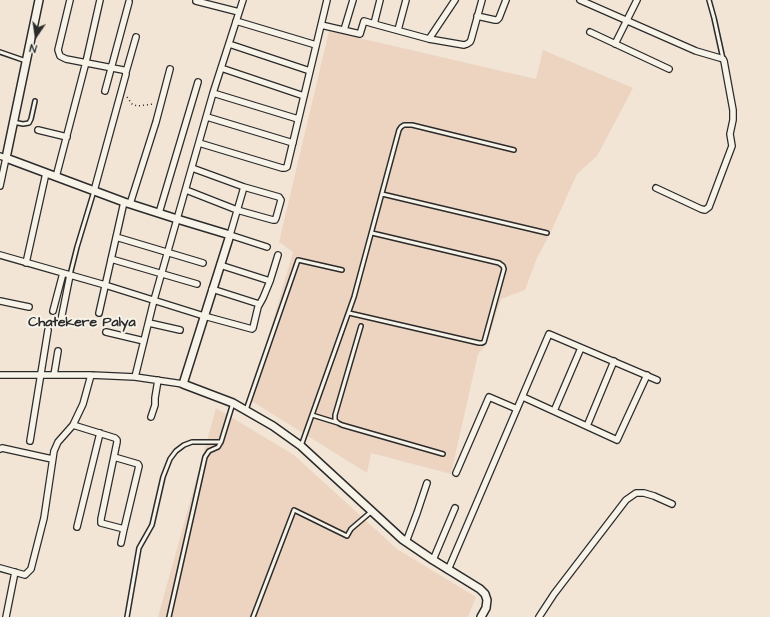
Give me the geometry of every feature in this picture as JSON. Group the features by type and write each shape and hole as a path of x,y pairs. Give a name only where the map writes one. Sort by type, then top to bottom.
{"street":[{"path":"0,186 3,157 13,122 39,0"},
{"path":"70,0 59,46 60,56 66,59 123,70 126,72"},
{"path":"56,177 86,62 100,0"},
{"path":"135,377 154,300 213,93 243,0"},
{"path":"199,143 282,168 288,167 327,0"},
{"path":"344,30 352,0"},
{"path":"374,24 380,0"},
{"path":"398,30 406,0"},
{"path":"429,39 454,0"},
{"path":"321,25 360,34 364,21 429,39 464,45 471,40 482,0"},
{"path":"477,16 497,20 506,0"},
{"path":"580,0 696,51 723,59 724,61 733,110 733,120 730,134 732,146 709,207 706,210 701,209 656,188"},
{"path":"615,44 637,0"},
{"path":"196,1 239,12"},
{"path":"105,91 129,2"},
{"path":"236,21 316,45"},
{"path":"590,32 669,69"},
{"path":"94,191 136,37"},
{"path":"229,44 310,71"},
{"path":"221,68 304,96"},
{"path":"99,313 116,237 156,122 170,69"},
{"path":"159,213 198,82"},
{"path":"213,93 298,119"},
{"path":"207,117 293,143"},
{"path":"38,130 67,136"},
{"path":"3,157 127,203 266,246"},
{"path":"186,190 237,210 273,220 276,218 281,200 281,198 244,187 192,168"},
{"path":"26,263 46,173"},
{"path":"183,384 244,187"},
{"path":"116,237 203,263"},
{"path":"0,255 252,329 259,304 270,281 278,255"},
{"path":"111,260 197,284"},
{"path":"220,265 270,281"},
{"path":"53,311 63,273"},
{"path":"60,320 70,276"},
{"path":"212,289 259,304"},
{"path":"0,301 29,307"},
{"path":"148,323 180,330"},
{"path":"30,441 48,330"},
{"path":"106,332 144,341"},
{"path":"448,570 549,334 657,380"},
{"path":"554,411 581,348"},
{"path":"54,374 58,350"},
{"path":"587,426 614,362"},
{"path":"0,375 54,374 135,377 183,384 233,403 273,426 301,446 406,542 480,589 485,594 487,600 486,608 481,617"},
{"path":"0,568 25,575 31,571 44,518 52,459 58,442 73,425 83,404 91,375"},
{"path":"523,397 617,440 647,375"},
{"path":"151,417 155,405 158,380"},
{"path":"456,473 489,397 517,409"},
{"path":"73,425 115,438 117,440 101,524 124,529"},
{"path":"77,527 100,433"},
{"path":"0,448 52,459"},
{"path":"114,457 138,464 121,543"},
{"path":"406,542 427,483"},
{"path":"539,617 554,594 626,500 636,493 644,493 672,504"},
{"path":"433,560 455,508"},
{"path":"6,617 14,572"}],"lane":[{"path":"709,0 723,59"},
{"path":"0,52 26,61"},
{"path":"13,122 23,124 29,123 35,101"},
{"path":"301,446 349,313 401,127 404,125 412,125 514,150"},
{"path":"70,276 94,191"},
{"path":"382,194 547,233"},
{"path":"349,313 479,343 484,342 504,269 503,266 499,263 372,233"},
{"path":"246,410 298,260 342,270"},
{"path":"338,422 335,420 335,415 361,326"},
{"path":"169,617 205,457 209,451 218,447 221,442 233,403"},
{"path":"312,415 443,454"},
{"path":"127,617 139,548 152,525 163,478 170,459 176,451 184,445 192,442 221,442"},
{"path":"253,617 294,510 347,536 351,529 372,511"}],"path":[{"path":"122,90 134,106 160,103"}],"shaded area":[{"path":"329,31 536,79 543,50 633,88 597,156 577,174 550,234 537,258 525,290 501,299 486,345 478,354 451,474 371,453 367,473 250,400 293,252 279,242"},
{"path":"216,408 294,455 397,549 476,597 468,617 158,617"}],"district":[{"name":"Chatekere Palya","path":"82,323"}]}
